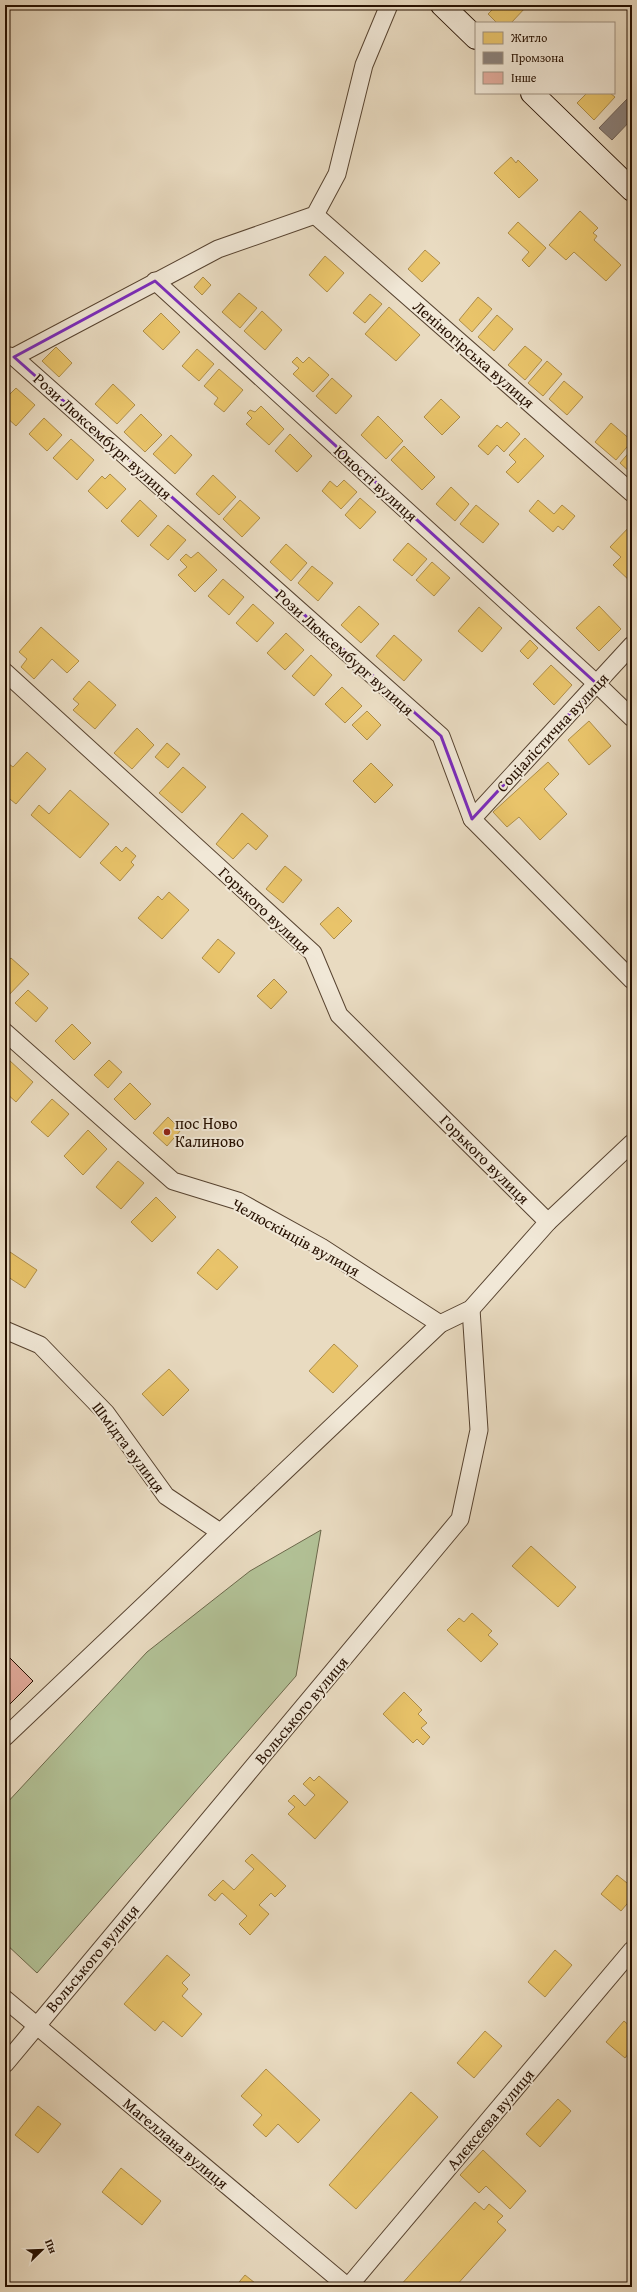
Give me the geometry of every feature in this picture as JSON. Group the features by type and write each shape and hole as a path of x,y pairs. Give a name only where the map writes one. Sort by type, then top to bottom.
{"street":[{"path":"9,356 218,249 315,215 337,174 364,65 389,5"},
{"path":"442,5 475,37"},
{"path":"533,94 632,190"},
{"name":"Леніногірська вулиця","path":"315,215 632,493"},
{"name":"Юності вулиця","path":"155,282 597,684 632,718"},
{"name":"Рози Люксембург вулиця","path":"9,356 441,736 472,819 632,980"},
{"name":"Соціалістична вулиця","path":"472,819 632,646"},
{"name":"Горького вулиця","path":"5,672 313,953 339,1015 548,1222"},
{"name":"Челюскінців вулиця","path":"5,1032 173,1181 238,1201 321,1247 440,1324"},
{"path":"5,1737 440,1324 471,1309 548,1222 632,1143"},
{"name":"Вольського вулиця","path":"5,2064 460,1519 479,1430 471,1309"},
{"name":"Шмідта вулиця","path":"5,1330 40,1345 106,1413 166,1496 220,1532"},
{"name":"Алєксєєва вулиця","path":"348,2287 632,1950"},
{"name":"Магеллана вулиця","path":"5,1999 348,2287"}],"highlighted area":[{"path":"155,281 597,684 472,819 441,736 14,357"}],"green space":[{"path":"321,1530 296,1676 37,1973 5,1943 5,1805 147,1652 250,1571"}],"building: Житло":[{"path":"497,5 524,5 526,7 512,22 496,22 488,14"},
{"path":"586,94 611,94 615,97 594,120 577,103"},
{"path":"511,157 516,163 518,160 538,180 519,198 494,173"},
{"path":"580,211 598,228 593,233 597,236 594,240 621,265 606,281 574,252 566,260 549,245"},
{"path":"518,222 546,248 529,267 522,260 529,252 508,233"},
{"path":"425,250 440,263 422,282 408,269"},
{"path":"325,256 344,273 327,292 309,275"},
{"path":"203,277 211,285 202,295 194,287"},
{"path":"239,293 257,308 240,328 222,312"},
{"path":"370,294 382,304 365,323 353,313"},
{"path":"478,297 492,309 472,332 459,320"},
{"path":"632,297 632,307 627,302"},
{"path":"389,307 420,335 396,361 365,334"},
{"path":"262,311 282,330 265,350 244,331"},
{"path":"161,313 180,332 163,350 143,331"},
{"path":"497,315 513,329 494,351 478,337"},
{"path":"525,346 542,360 525,380 508,365"},
{"path":"56,347 72,363 59,377 42,361"},
{"path":"197,349 214,364 199,381 182,366"},
{"path":"297,357 303,363 309,357 329,375 313,392 293,374 299,368 292,362"},
{"path":"547,361 562,374 543,396 528,383"},
{"path":"219,369 243,390 224,412 214,404 218,398 204,386"},
{"path":"332,378 352,396 336,414 316,396"},
{"path":"564,381 583,397 567,415 549,399"},
{"path":"113,384 135,405 117,424 95,404"},
{"path":"16,388 35,405 16,426 5,416 5,399"},
{"path":"441,399 460,417 442,435 424,417"},
{"path":"261,406 284,429 269,445 246,424 252,418 247,413 250,410 255,412"},
{"path":"141,414 162,435 145,452 124,432"},
{"path":"378,416 403,441 386,459 361,435"},
{"path":"44,418 62,435 47,451 29,434"},
{"path":"507,422 520,434 504,452 497,445 488,455 478,446 497,425 501,428"},
{"path":"611,423 632,441 616,460 595,442"},
{"path":"290,434 312,456 297,472 275,451"},
{"path":"171,435 192,455 175,474 153,454"},
{"path":"525,438 544,456 518,483 506,472 516,462 509,455"},
{"path":"71,439 94,460 77,480 53,458"},
{"path":"404,446 435,477 422,490 391,460"},
{"path":"632,449 632,474 620,463"},
{"path":"110,474 126,489 107,509 88,491 102,476 105,479"},
{"path":"213,475 236,497 219,515 196,494"},
{"path":"344,480 357,492 341,509 322,491 330,481 337,487"},
{"path":"451,487 469,504 455,521 436,504"},
{"path":"360,498 376,512 360,529 345,515"},
{"path":"140,500 157,516 138,537 121,521"},
{"path":"240,500 260,518 242,537 223,519"},
{"path":"538,500 554,514 562,505 575,516 563,530 558,526 553,532 529,511"},
{"path":"476,505 499,524 483,543 460,524"},
{"path":"632,524 632,583 613,565 621,557 610,547"},
{"path":"168,525 186,540 168,560 150,545"},
{"path":"408,543 427,559 412,576 393,560"},
{"path":"286,544 307,563 291,581 270,562"},
{"path":"198,552 217,570 195,592 178,575 187,567 180,560 186,554 191,558"},
{"path":"432,562 450,578 434,596 416,580"},
{"path":"312,566 333,583 318,601 298,583"},
{"path":"223,579 244,597 229,615 208,596"},
{"path":"253,604 274,623 257,642 236,623"},
{"path":"359,606 379,624 361,643 341,625"},
{"path":"599,606 621,629 599,651 576,628"},
{"path":"479,607 502,628 482,652 458,631"},
{"path":"41,627 79,661 67,673 52,659 34,679 21,667 27,659 19,652"},
{"path":"286,633 304,650 285,670 267,653"},
{"path":"394,635 422,660 404,681 376,656"},
{"path":"530,640 538,648 528,659 520,651"},
{"path":"311,655 332,675 314,696 292,676"},
{"path":"551,665 572,685 554,705 533,684"},
{"path":"89,681 116,705 95,729 73,710 79,704 73,699"},
{"path":"342,687 362,706 345,723 325,704"},
{"path":"367,711 381,725 367,740 352,725"},
{"path":"589,721 611,746 589,765 568,740"},
{"path":"137,728 154,745 132,769 114,753"},
{"path":"167,743 180,754 168,768 155,757"},
{"path":"27,752 46,769 16,804 5,795 5,761 13,767"},
{"path":"548,762 559,774 544,789 567,814 540,840 519,817 507,827 493,812"},
{"path":"371,763 393,785 375,803 353,781"},
{"path":"183,767 206,787 182,813 159,793"},
{"path":"70,790 109,824 80,858 31,815 39,805 49,814"},
{"path":"242,813 268,836 256,850 248,843 233,859 216,844"},
{"path":"116,846 122,852 126,847 136,856 131,862 134,865 120,881 100,863"},
{"path":"285,866 302,880 283,903 266,889"},
{"path":"169,892 189,910 162,939 138,918 158,896 162,900"},
{"path":"338,907 352,921 334,939 320,924"},
{"path":"218,939 235,953 219,973 202,958"},
{"path":"11,958 29,974 7,997 5,995 5,964"},
{"path":"274,979 287,992 271,1009 257,996"},
{"path":"28,990 48,1008 36,1022 15,1003"},
{"path":"72,1024 91,1043 74,1060 55,1041"},
{"path":"9,1060 33,1082 16,1102 5,1092 5,1065"},
{"path":"109,1060 122,1072 108,1088 94,1075"},
{"path":"130,1083 151,1104 135,1120 114,1099"},
{"path":"52,1099 69,1114 48,1137 31,1122"},
{"name":"пос Ново Калиново","path":"168,1117 181,1130 167,1146 153,1133"},
{"path":"88,1130 107,1149 83,1175 64,1156"},
{"path":"118,1161 144,1183 121,1209 96,1187"},
{"path":"156,1197 176,1217 152,1242 131,1222"},
{"path":"218,1249 238,1267 217,1290 197,1273"},
{"path":"10,1252 37,1270 25,1288 5,1275 5,1259"},
{"path":"334,1344 358,1366 333,1393 309,1371"},
{"path":"169,1369 189,1390 163,1416 142,1394"},
{"path":"531,1546 576,1587 558,1607 512,1566"},
{"path":"472,1613 492,1631 488,1635 498,1644 481,1662 447,1630 459,1618 464,1622"},
{"path":"404,1692 422,1710 418,1714 427,1723 421,1728 430,1737 423,1745 417,1739 413,1743 383,1714"},
{"path":"319,1776 348,1802 315,1839 288,1814 295,1807 288,1801 294,1795 305,1806 315,1795 303,1784 310,1777 314,1781"},
{"path":"252,1854 286,1886 275,1897 271,1893 259,1905 269,1914 250,1935 239,1924 247,1916 222,1893 215,1901 208,1895 223,1880 234,1890 254,1869 245,1861"},
{"path":"617,1875 632,1887 632,1898 621,1911 601,1894"},
{"path":"555,1950 572,1965 545,1997 528,1982"},
{"path":"167,1955 190,1975 182,1983 188,1989 182,1996 202,2014 182,2037 163,2021 155,2031 124,2004"},
{"path":"624,2021 632,2028 632,2049 625,2058 606,2042"},
{"path":"485,2031 502,2046 474,2078 457,2063"},
{"path":"266,2069 320,2120 298,2143 278,2124 266,2137 253,2125 262,2115 241,2096"},
{"path":"411,2092 438,2117 356,2209 329,2185"},
{"path":"558,2099 571,2111 540,2147 526,2134"},
{"path":"38,2106 61,2124 38,2153 15,2135"},
{"path":"483,2150 526,2191 510,2209 486,2186 479,2193 460,2175"},
{"path":"121,2168 161,2201 142,2225 102,2192"},
{"path":"475,2202 484,2210 489,2204 503,2216 497,2222 506,2230 455,2287 399,2287"},
{"path":"245,2275 260,2287 235,2287"}],"building: Промзона":[{"path":"627,99 632,104 632,119 612,140 599,128"}],"building: Інше":[{"path":"5,1653 33,1681 5,1709"}],"place":[{"name":"пос Ново Калиново","path":"167,1132"}]}
